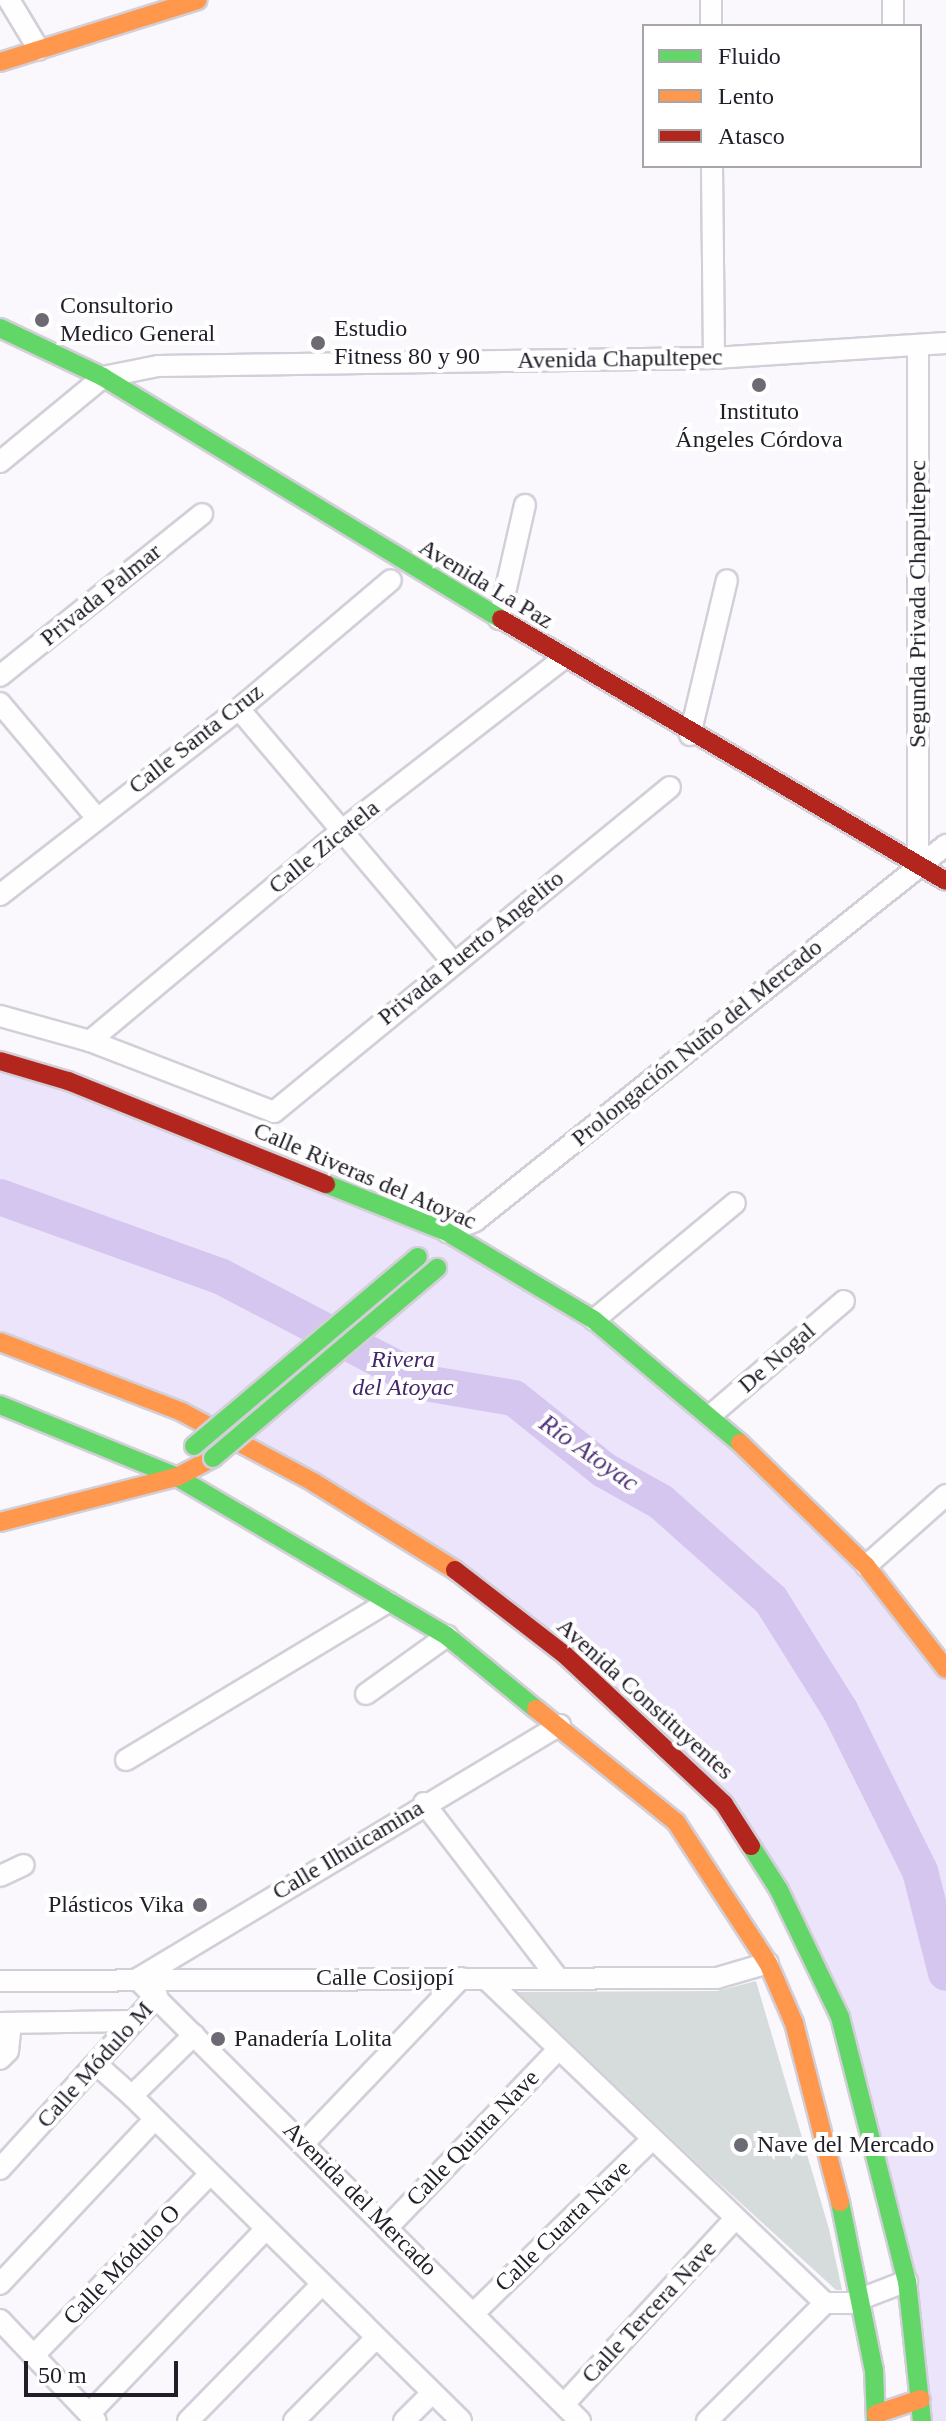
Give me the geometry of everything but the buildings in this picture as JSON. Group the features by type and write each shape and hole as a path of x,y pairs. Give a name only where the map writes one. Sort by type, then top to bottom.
{"main road":[{"path":"0,62 198,0"},
{"name":"Avenida La Paz","path":"0,328 103,377 690,735 946,881"},
{"name":"Calle Riveras del Atoyac","path":"0,1061 68,1081 447,1232 594,1320 711,1415 866,1566 946,1669"},
{"path":"169,1474 194,1446 447,1232"},
{"path":"0,1522 142,1487 213,1458 467,1245"},
{"name":"Avenida Constituyentes","path":"0,1342 182,1412 313,1482 465,1576 565,1655 724,1804 779,1890 840,2017 907,2281 922,2421"},
{"path":"0,1405 169,1474 447,1636 676,1822 768,1963 794,2023 862,2298 872,2419 921,2399"}],"street":[{"path":"9,0 39,50"},
{"path":"711,0 711,24"},
{"path":"893,0 893,24"},
{"path":"712,168 714,358"},
{"name":"Avenida Chapultepec","path":"103,377 158,366 714,358 946,343"},
{"name":"Segunda Privada Chapultepec","path":"918,345 918,864"},
{"path":"0,462 103,377"},
{"path":"499,619 525,505"},
{"name":"Privada Palmar","path":"0,676 202,514"},
{"name":"Calle Santa Cruz","path":"0,895 95,816 239,709 391,580"},
{"path":"690,735 727,580"},
{"name":"Calle Zicatela","path":"90,1041 341,831 563,659"},
{"path":"0,703 95,816"},
{"path":"239,709 452,961"},
{"name":"Privada Puerto Angelito","path":"90,1041 274,1112 452,961 670,787"},
{"name":"Prolongación Nuño del Mercado","path":"447,1232 475,1221 918,864 946,845"},
{"path":"0,1016 90,1041"},
{"path":"594,1320 735,1203"},
{"path":"467,1245 475,1221"},
{"name":"De Nogal","path":"711,1415 844,1301"},
{"path":"866,1566 946,1495"},
{"path":"126,1760 388,1602"},
{"path":"366,1694 447,1636"},
{"name":"Calle Ilhuicamina","path":"137,1979 424,1803 560,1725"},
{"path":"424,1803 558,1978"},
{"path":"0,1876 24,1865"},
{"name":"Calle Cosijopí","path":"0,1981 717,1978 768,1963"},
{"path":"304,2143 461,1978"},
{"name":"Avenida del Mercado","path":"137,1979 580,2421"},
{"path":"486,1979 733,2221 825,2303"},
{"name":"Calle Módulo M","path":"0,2169 157,1996"},
{"path":"0,2059 8,2051 6,2023 134,2021"},
{"path":"132,2096 194,2035"},
{"name":"Calle Quinta Nave","path":"388,2227 558,2050"},
{"path":"96,2064 461,2421"},
{"path":"0,2284 155,2119"},
{"name":"Calle Cuarta Nave","path":"474,2313 652,2139"},
{"name":"Calle Módulo O","path":"35,2354 209,2175"},
{"name":"Calle Tercera Nave","path":"565,2403 733,2221"},
{"path":"0,2320 92,2418 264,2231"},
{"path":"707,2421 825,2303 862,2298 907,2281"},
{"path":"188,2421 322,2284"},
{"path":"294,2421 376,2338"},
{"path":"404,2421 432,2393"}],"green space":[{"name":"Rivera del Atoyac","path":"0,1061 447,1232 711,1415 946,1669 946,2421 922,2421 840,2017 724,1804 465,1576 182,1412 0,1346"}],"waterway":[{"name":"Río Atoyac","path":"0,1197 220,1276 425,1383 514,1398 604,1470 661,1502 771,1600 840,1710 920,1871 946,1973"}],"traffic: fast":[{"path":"0,328 103,377 501,619"},
{"path":"326,1184 447,1232 594,1320 740,1443"},
{"path":"194,1446 418,1257"},
{"path":"213,1458 437,1268"},
{"path":"0,1405 177,1477 447,1636 536,1709"},
{"path":"751,1846 779,1890 840,2017 907,2281 922,2421"},
{"path":"840,2202 874,2370 876,2421"}],"traffic: slow":[{"path":"0,62 198,0"},
{"path":"0,1342 182,1412 313,1482 455,1570"},
{"path":"740,1443 866,1566 946,1669"},
{"path":"0,1522 177,1477 213,1458"},
{"path":"536,1709 676,1822 768,1963 794,2023 840,2202"},
{"path":"876,2414 921,2399"}],"traffic: jam":[{"path":"501,619 946,881"},
{"path":"0,1061 68,1081 326,1184"},
{"path":"455,1570 565,1655 724,1804 751,1846"}],"place":[{"name":"Consultorio Medico General","path":"42,320"},
{"name":"Estudio Fitness 80 y 90","path":"318,343"},
{"name":"Instituto Ángeles Córdova","path":"759,385"},
{"name":"Plásticos Vika","path":"200,1905"},
{"name":"Panadería Lolita","path":"218,2039"},
{"name":"Nave del Mercado","path":"741,2145"}]}
